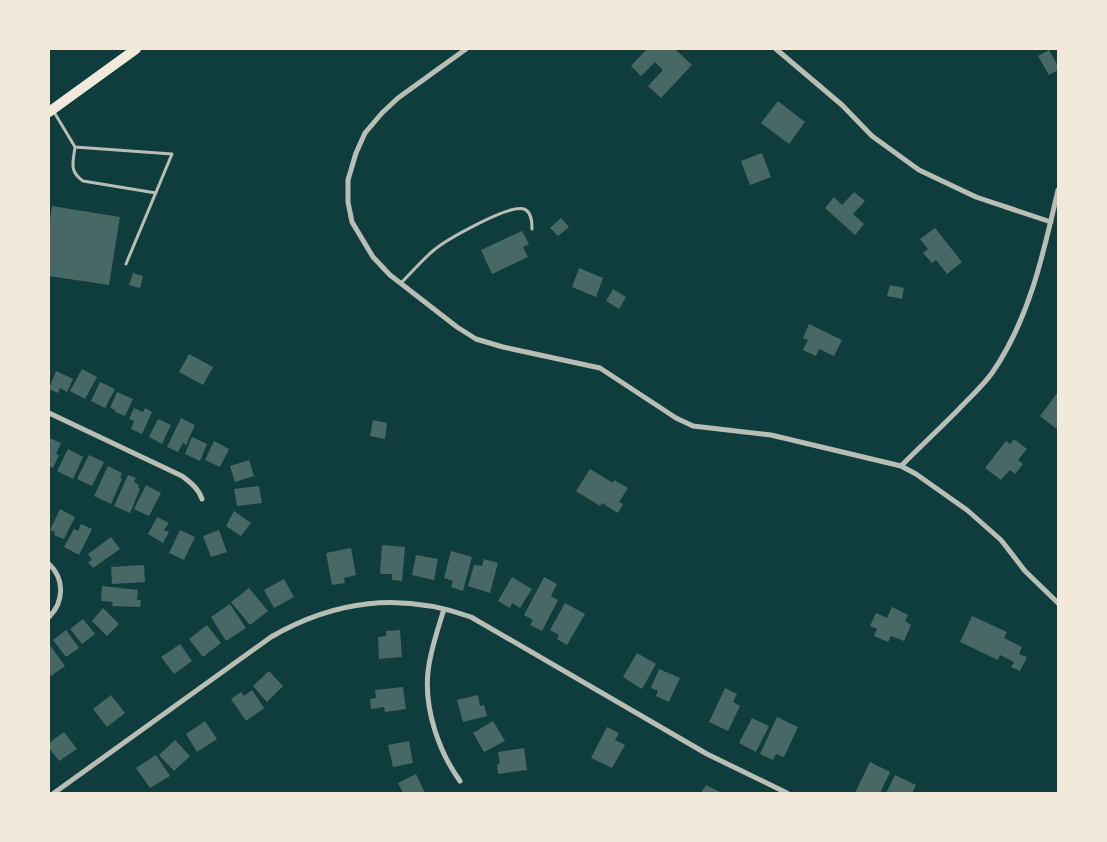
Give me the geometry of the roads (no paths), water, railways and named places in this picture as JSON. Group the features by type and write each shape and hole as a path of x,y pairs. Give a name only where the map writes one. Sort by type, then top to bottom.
{"main road":[{"path":"51,111 136,49"}],"street":[{"path":"466,49 398,98 382,113 365,134 356,153 348,180 348,202 352,222 373,256 390,276 457,327 476,339 503,347 600,368 676,418 693,426 771,436 902,466 974,516 1001,540 1026,571 1058,603"},
{"path":"776,49 842,105 872,136 918,170 976,197 1051,222"},
{"path":"902,466 973,394 991,374 1006,351 1028,301 1051,222 1058,190"},
{"path":"49,413 182,476 194,485 202,499"},
{"path":"49,564 58,576 61,585 58,605 49,617"},
{"path":"54,793 271,637 291,626 309,618 356,605 402,603 444,609 487,626 707,754 788,793"},
{"path":"444,609 428,673 428,691 436,733 444,754 460,781"}],"lane":[{"path":"51,111 75,147 73,168 75,176 83,181 156,193"},
{"path":"75,147 172,154 126,264"},
{"path":"401,284 435,249 459,233 484,221 516,209 524,209 532,219 532,229"}]}
